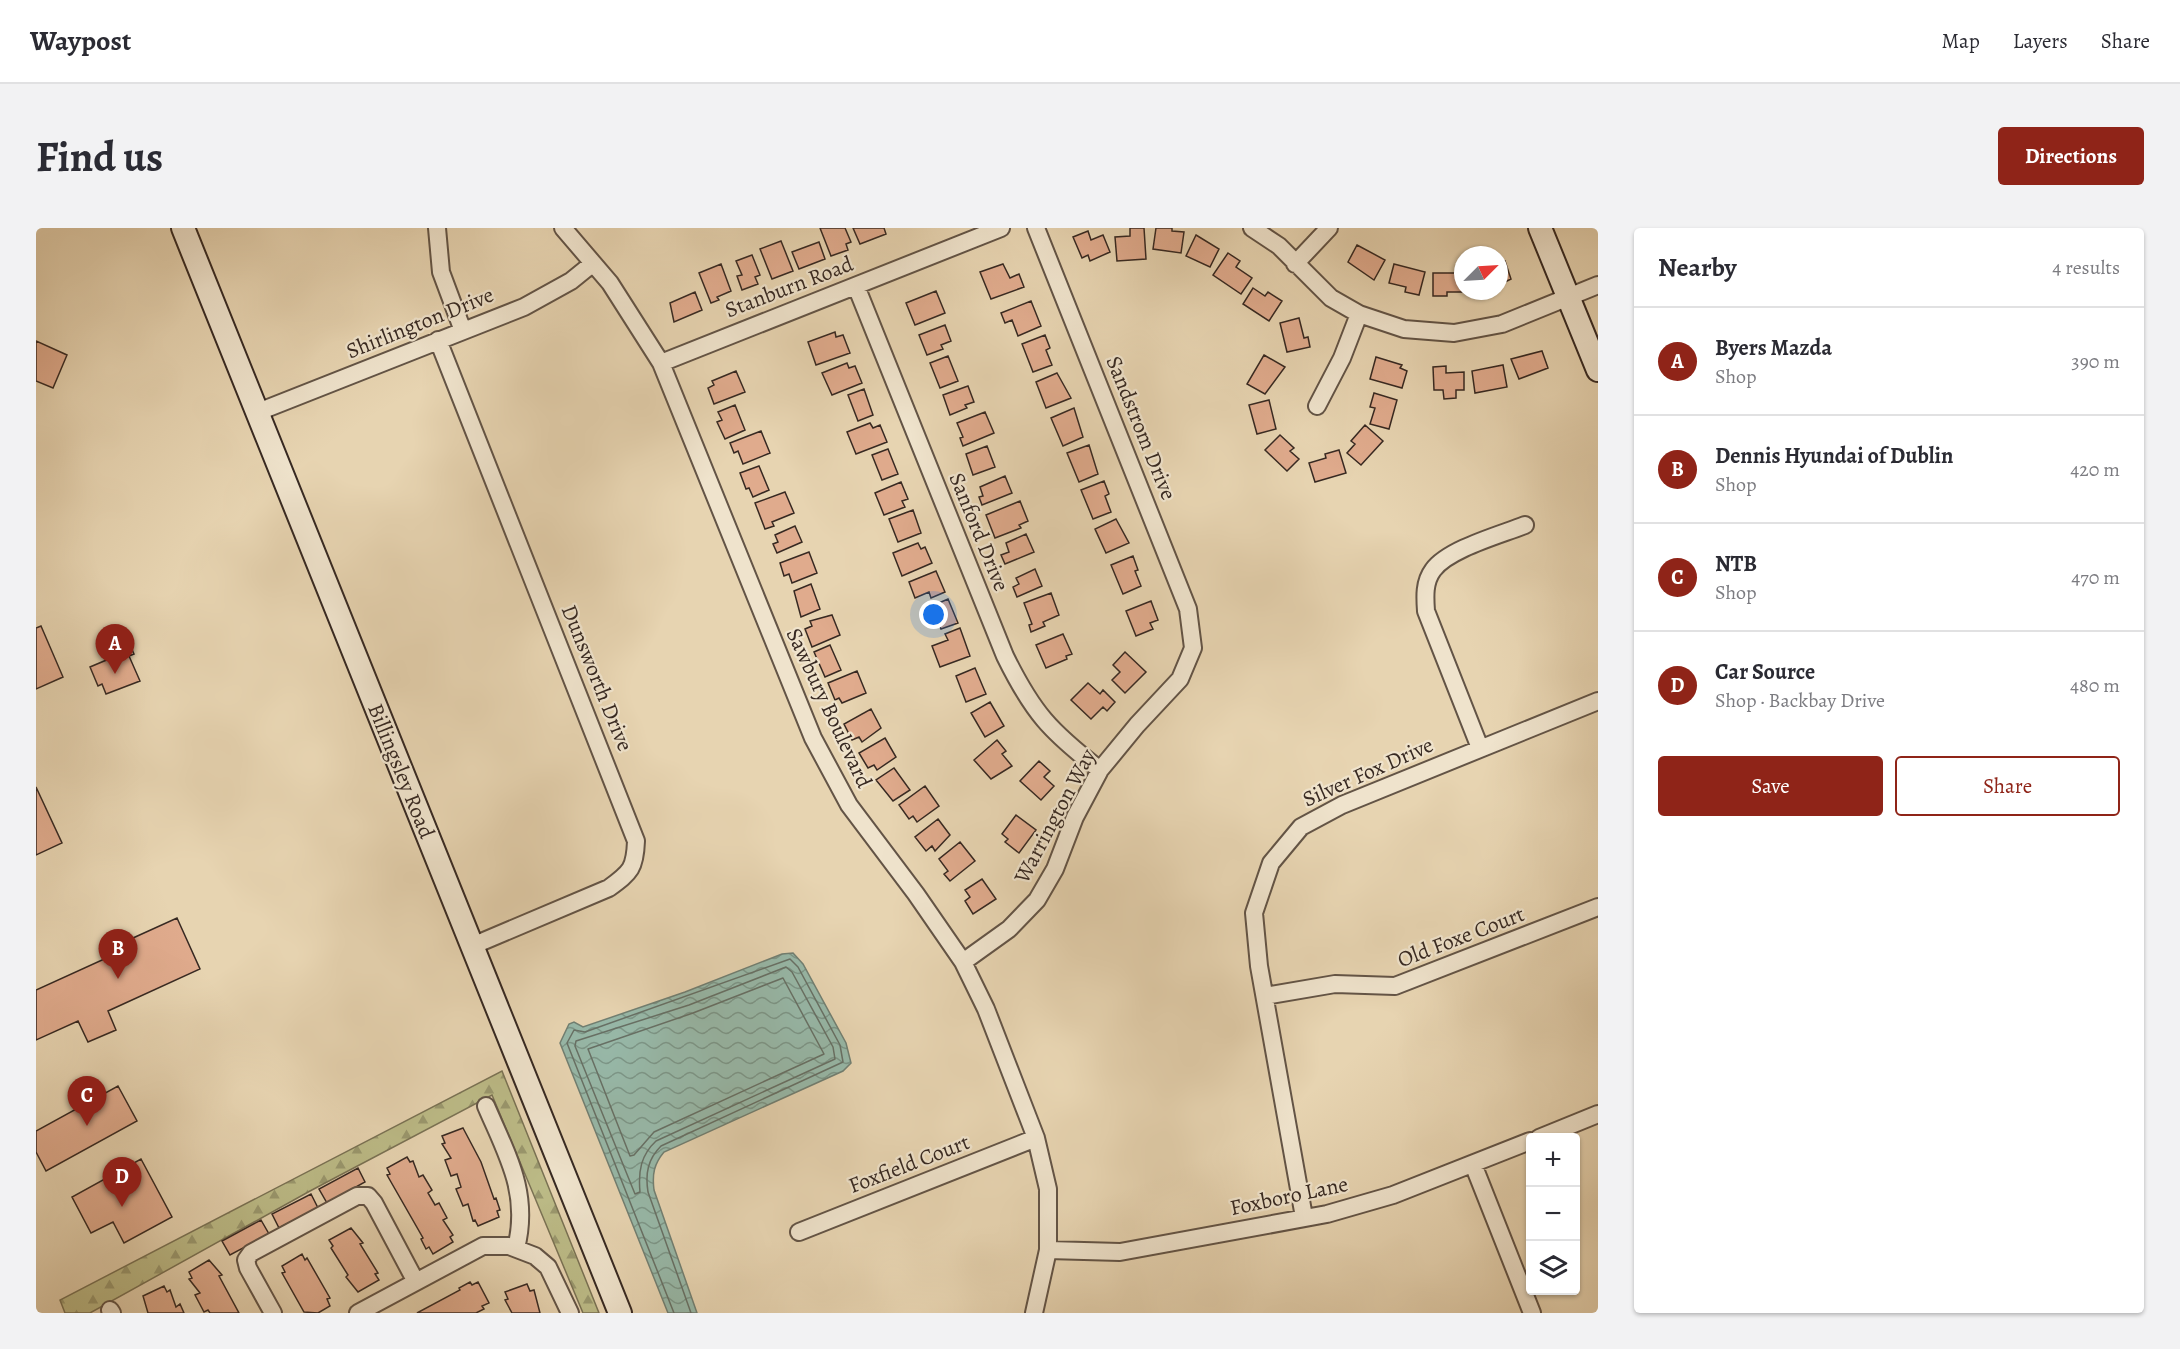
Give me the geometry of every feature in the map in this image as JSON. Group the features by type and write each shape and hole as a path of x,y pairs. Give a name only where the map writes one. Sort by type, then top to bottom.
{"street":[{"name":"Billingsley Road","path":"183,228 620,1313"},
{"path":"437,228 441,272 463,331"},
{"name":"Sawbury Boulevard","path":"563,228 631,312 661,363 813,738 849,805 916,894 963,962 986,1010 1036,1138 1047,1190 1048,1250 1034,1313"},
{"name":"Stanburn Road","path":"661,363 1001,228"},
{"name":"Sandstrom Drive","path":"1036,228 1188,609 1193,648"},
{"path":"1252,228 1280,246 1295,264 1331,298 1359,314 1404,329 1454,333 1502,324 1598,285"},
{"path":"1295,264 1329,228"},
{"path":"1540,228 1598,370"},
{"name":"Shirlington Drive","path":"258,412 524,307 571,281 592,264"},
{"name":"Sanford Drive","path":"856,286 1005,656 1021,688 1032,707 1056,735 1100,770"},
{"path":"1317,406 1342,358 1359,314"},
{"name":"Dunsworth Drive","path":"438,340 636,841 635,862 624,877 609,888 472,946"},
{"path":"1480,748 1426,610 1425,590 1433,570 1449,556 1525,525"},
{"name":"Warrington Way","path":"963,962 1009,929 1037,900 1100,770 1137,725 1180,679 1193,648"},
{"name":"Silver Fox Drive","path":"1304,1217 1259,966 1254,913 1270,863 1301,827 1342,806 1598,701"},
{"name":"Old Foxe Court","path":"1265,996 1335,984 1395,986 1598,907"},
{"path":"486,1107 519,1189 522,1213 516,1248"},
{"path":"1549,1133 1598,1114"},
{"name":"Foxfield Court","path":"799,1232 1036,1138"},
{"name":"Foxboro Lane","path":"1048,1250 1120,1252 1304,1217 1393,1195 1526,1143"},
{"path":"1473,1164 1532,1313"},
{"path":"273,1313 248,1269 246,1260 251,1253 357,1196 368,1197 374,1203 416,1282"},
{"path":"358,1313 483,1246 516,1248 535,1257 548,1267 570,1313"}],"green space":[{"path":"502,1071 599,1313 583,1313 492,1095 310,1191 90,1313 65,1313 60,1300"}],"water":[{"path":"793,953 803,964 846,1043 851,1063 843,1071 664,1152 661,1156 654,1170 654,1190 697,1313 668,1313 560,1043 569,1024 574,1022 583,1027 685,992 782,954"}],"building":[{"path":"820,228 845,228 851,242 846,244 848,250 831,256"},
{"path":"853,228 884,228 886,234 860,244"},
{"path":"1130,228 1144,228 1146,259 1117,261 1115,237 1130,236"},
{"path":"1156,228 1172,228 1172,231 1184,232 1181,253 1153,249"},
{"path":"1088,231 1091,240 1103,235 1110,252 1090,261 1088,255 1082,258 1073,237"},
{"path":"1196,235 1219,249 1210,267 1186,256"},
{"path":"781,241 793,271 772,279 760,249"},
{"path":"819,242 825,259 799,269 792,252"},
{"path":"1357,245 1385,260 1374,280 1348,262"},
{"path":"1228,253 1240,261 1236,267 1252,278 1241,294 1213,275"},
{"path":"752,255 760,275 755,277 758,284 742,290 737,276 742,275 736,261"},
{"path":"721,264 731,291 717,297 719,300 711,303 699,273"},
{"path":"1003,264 1010,278 1019,274 1024,287 991,299 980,272"},
{"path":"1394,264 1425,272 1419,295 1405,292 1406,287 1389,283"},
{"path":"1433,273 1454,273 1454,292 1447,292 1447,296 1433,296"},
{"path":"1253,288 1265,296 1268,292 1282,301 1269,321 1243,304"},
{"path":"936,291 945,313 915,325 906,303"},
{"path":"695,292 702,310 674,322 670,303"},
{"path":"1031,301 1041,326 1018,336 1012,320 1005,323 1001,313"},
{"path":"1299,318 1304,338 1308,337 1310,347 1287,352 1280,323"},
{"path":"945,325 951,341 941,345 943,349 927,355 919,335"},
{"path":"835,332 836,337 843,335 850,353 816,365 808,342"},
{"path":"1045,335 1050,348 1046,350 1052,365 1033,372 1022,344"},
{"path":"36,341 67,355 53,388 36,381"},
{"path":"1542,351 1548,368 1519,379 1511,359"},
{"path":"1264,355 1285,367 1265,394 1247,384"},
{"path":"948,356 958,381 940,388 930,363"},
{"path":"1376,357 1402,365 1400,368 1407,371 1402,388 1370,379"},
{"path":"847,363 849,368 855,366 862,383 832,395 822,373"},
{"path":"1503,365 1507,387 1475,393 1472,371"},
{"path":"1446,366 1446,373 1464,372 1464,390 1456,390 1456,398 1444,399 1443,390 1434,390 1433,367"},
{"path":"736,371 745,392 714,404 708,388 714,385 712,381"},
{"path":"1057,373 1071,398 1046,408 1036,382"},
{"path":"968,386 974,402 965,405 967,408 950,415 943,395"},
{"path":"864,389 873,415 858,421 848,395"},
{"path":"1374,393 1397,400 1389,429 1370,424 1375,408 1370,407"},
{"path":"1269,400 1276,429 1257,434 1249,405"},
{"path":"735,405 745,430 725,439 717,422 722,420 718,412"},
{"path":"1074,408 1083,437 1063,446 1051,418"},
{"path":"985,412 994,433 963,446 960,438 963,437 957,423"},
{"path":"870,423 873,428 880,425 887,442 856,454 847,432"},
{"path":"1365,425 1383,441 1361,465 1347,453 1355,444 1351,441"},
{"path":"761,431 770,453 743,464 738,451 734,453 730,443"},
{"path":"1280,435 1294,448 1290,451 1299,459 1287,471 1265,450"},
{"path":"1089,445 1098,474 1079,482 1067,453"},
{"path":"987,446 995,467 973,475 966,454"},
{"path":"888,449 898,474 882,480 872,455"},
{"path":"1339,450 1346,473 1315,482 1309,463 1326,458 1325,454"},
{"path":"759,466 769,490 753,497 749,488 746,489 740,473"},
{"path":"1005,476 1012,493 982,505 979,497 983,496 980,487"},
{"path":"1104,481 1109,494 1105,496 1111,512 1093,519 1081,490"},
{"path":"901,482 908,499 902,501 905,507 884,515 875,493"},
{"path":"785,492 794,513 772,522 774,526 765,529 755,503"},
{"path":"1020,501 1028,521 1019,525 1021,528 995,538 986,515"},
{"path":"913,510 921,533 898,542 889,519"},
{"path":"1116,519 1129,543 1106,553 1095,529"},
{"path":"795,526 802,542 777,553 773,544 778,542 775,535"},
{"path":"1026,534 1034,552 1005,564 1001,555 1009,552 1006,543"},
{"path":"918,543 921,549 925,547 932,563 902,576 893,553"},
{"path":"809,552 817,573 792,583 789,574 784,576 780,563"},
{"path":"1133,556 1138,570 1135,571 1141,586 1123,594 1111,565"},
{"path":"1035,569 1042,586 1017,597 1013,587 1019,584 1016,578"},
{"path":"936,571 945,592 931,598 929,592 915,598 909,582"},
{"path":"811,584 820,609 801,617 794,591"},
{"path":"1051,593 1059,615 1043,622 1045,626 1031,632 1029,625 1032,624 1024,603"},
{"path":"948,599 958,623 941,629 932,606"},
{"path":"1151,601 1158,620 1150,623 1153,629 1136,636 1126,611"},
{"path":"832,615 840,635 812,647 805,629 812,626 810,621"},
{"path":"41,626 63,677 36,689 36,628"},
{"path":"960,628 970,656 940,667 932,646 948,640 945,634"},
{"path":"1063,634 1072,654 1066,656 1067,659 1046,668 1036,645"},
{"path":"830,645 841,670 825,677 814,652"},
{"path":"131,647 134,654 129,656 140,681 106,694 102,684 98,686 90,667 123,653 122,651"},
{"path":"1125,652 1146,672 1125,693 1112,680 1120,672 1113,665"},
{"path":"975,668 986,694 966,702 956,676"},
{"path":"857,671 866,693 842,703 839,698 835,700 828,683"},
{"path":"1088,683 1100,694 1103,690 1115,702 1107,711 1103,707 1091,719 1071,700"},
{"path":"990,702 1004,726 985,737 971,713"},
{"path":"871,709 881,728 862,742 859,737 852,740 844,724"},
{"path":"885,738 896,757 877,770 874,765 868,768 859,753"},
{"path":"997,740 1006,751 1002,754 1012,766 991,779 974,760"},
{"path":"1039,761 1050,771 1044,777 1054,786 1041,800 1020,781"},
{"path":"894,768 910,790 893,801 876,780"},
{"path":"925,786 939,806 917,822 913,816 909,819 899,805"},
{"path":"36,787 62,843 36,855"},
{"path":"1016,815 1036,830 1019,853 1005,842 1008,839 1002,834"},
{"path":"938,819 950,835 935,851 932,846 926,851 915,837"},
{"path":"960,842 975,861 950,881 944,874 948,871 939,859"},
{"path":"982,879 996,899 973,914 965,901 970,897 965,890"},
{"path":"177,918 200,969 108,1011 116,1030 88,1042 78,1021 36,1040 36,990 135,945 133,938"},
{"path":"118,1086 137,1121 46,1171 36,1152 36,1131"},
{"path":"463,1128 481,1162 500,1210 497,1211 499,1217 478,1226 475,1220 473,1221 468,1204 463,1206 456,1189 461,1187 457,1174 451,1176 445,1160 451,1158 442,1144 445,1143 442,1136"},
{"path":"407,1157 410,1162 413,1161 419,1177 423,1175 432,1190 428,1193 435,1205 439,1203 447,1218 443,1220 453,1235 450,1237 453,1242 433,1254 429,1247 426,1249 421,1239 423,1238 387,1175 390,1174 387,1168"},
{"path":"141,1159 172,1217 124,1243 113,1222 91,1233 72,1197"},
{"path":"358,1168 365,1182 327,1203 319,1189"},
{"path":"311,1194 318,1208 279,1228 272,1214"},
{"path":"261,1220 269,1234 230,1255 222,1241"},
{"path":"351,1228 363,1243 360,1244 378,1273 375,1274 379,1280 358,1292 346,1277 348,1275 331,1248 333,1246 329,1240"},
{"path":"302,1254 305,1260 307,1258 330,1298 327,1299 330,1306 318,1313 304,1312 282,1273 285,1272 282,1266"},
{"path":"209,1260 222,1275 219,1276 239,1313 210,1313 208,1310 204,1312 195,1295 200,1293 189,1279 192,1278 189,1272"},
{"path":"470,1282 472,1285 478,1282 489,1303 482,1306 484,1309 476,1313 417,1313 460,1290 459,1288"},
{"path":"527,1284 530,1291 534,1290 540,1313 512,1313 505,1300 508,1299 505,1292"},
{"path":"164,1286 167,1292 170,1290 176,1307 180,1304 184,1313 148,1313 143,1296"}],"place":[{"name":"Byers Mazda","path":"115,674"},
{"name":"Dennis Hyundai of Dublin","path":"118,979"},
{"name":"NTB","path":"87,1126"},
{"name":"Car Source","path":"122,1207"}]}
